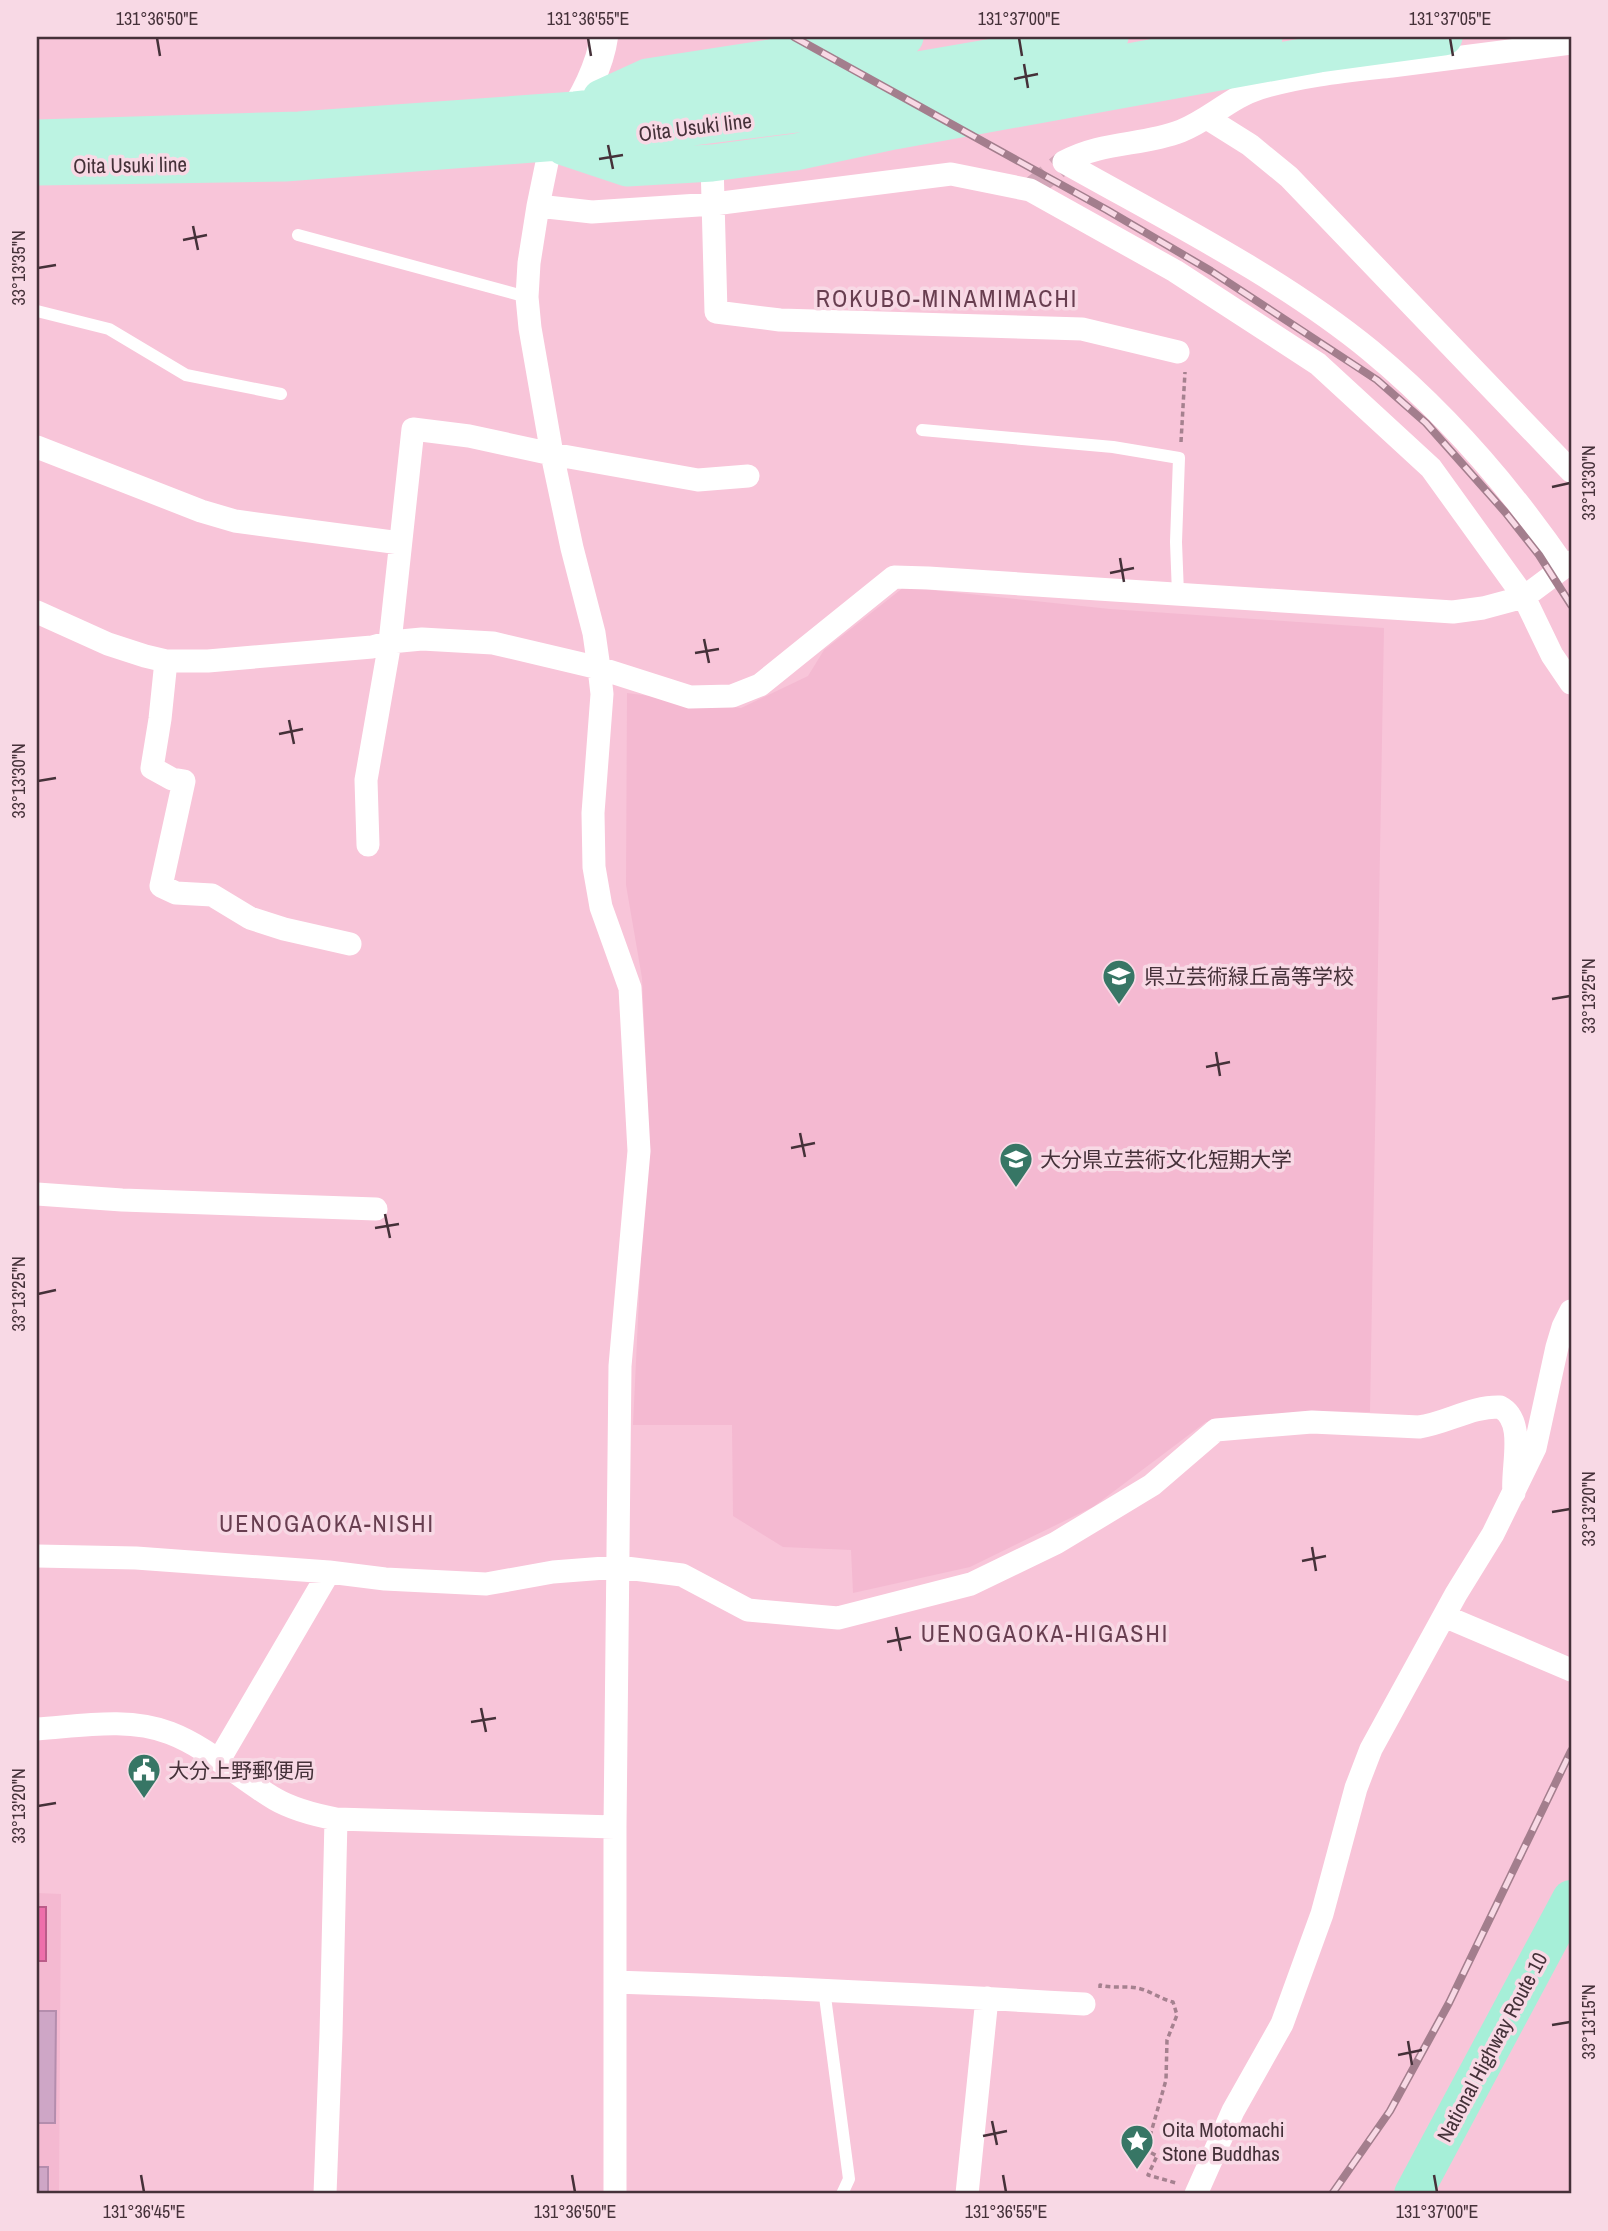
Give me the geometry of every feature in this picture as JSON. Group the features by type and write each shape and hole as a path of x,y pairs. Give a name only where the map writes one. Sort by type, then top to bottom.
{"highway":[{"name":"National Highway Route 10","path":"1413,2194 1571,1899"}],"main road":[{"path":"575,110 647,77 905,37"},
{"name":"Oita Usuki line","path":"37,138 299,130 575,110 883,76 1110,37"},
{"name":"Oita Usuki line","path":"37,167 285,163 551,143 885,103 1010,84 1264,37"},
{"path":"551,143 627,168 712,163 796,152 894,131 1319,54 1444,37"}],"street":[{"path":"604,37 602,53 575,110 551,143 529,262 527,297 552,454 594,633 599,668 602,694 593,813 594,867 601,907 631,988 639,1151 620,1366 615,1827 615,2194"},
{"path":"37,612 108,644 166,661 208,661 372,647 422,639 493,643 599,668 690,697 732,696 761,685 894,577 1452,612 1483,608 1524,597 1568,565 1503,483 1422,397 1370,351 1278,285 1063,162 1094,148 1181,131 1232,100 1259,88 1300,79 1571,43"},
{"path":"1207,117 1250,145 1289,177 1571,471"},
{"path":"712,163 716,312 780,320 1082,328 1178,352"},
{"path":"538,205 592,212 714,204 951,174 1030,190 1175,271 1318,364 1431,468 1524,597 1552,655 1571,682"},
{"path":"368,845 366,780 390,642 413,429 469,436 698,480 748,476"},
{"path":"37,447 201,511 235,521 400,543"},
{"path":"166,661 152,768 172,779 184,781 161,886 176,893 212,895 250,918 350,944"},
{"path":"37,1194 122,1200 376,1209"},
{"path":"1197,2192 1233,2111 1282,2024 1322,1914 1356,1788 1366,1761 1385,1721 1444,1616 1482,1555 1535,1448 1557,1347 1571,1311"},
{"path":"37,1556 136,1558 385,1579 486,1584 553,1572 618,1567 682,1575 748,1610 838,1618 971,1584 1056,1543 1152,1485 1216,1430 1312,1422 1419,1427 1500,1406 1513,1423 1516,1442 1512,1479 1514,1493"},
{"path":"219,1760 329,1573"},
{"path":"1444,1616 1571,1670"},
{"path":"37,1729 106,1724 152,1728 185,1740 219,1760 247,1782 296,1810 336,1819 615,1827"},
{"path":"325,2194 336,1819"},
{"path":"615,1982 824,1989 1084,2004"},
{"path":"967,2194 987,1998"}],"lane":[{"path":"298,235 527,297"},
{"path":"37,312 109,329 186,375 281,394"},
{"path":"922,430 1113,447 1179,458 1178,594"},
{"path":"824,1989 849,2179 842,2194"}],"path":[{"path":"1178,352 1186,365 1179,458"},
{"path":"1084,2004 1100,1998 1100,1985 1141,1989 1160,1999 1173,2002 1178,2014 1167,2040 1166,2080 1146,2150 1157,2156 1148,2175 1197,2192"}],"shaded area":[{"path":"904,587 1110,609 1384,628 1370,1412 1309,1411 1206,1422 1093,1507 970,1567 853,1593 851,1550 783,1547 733,1516 732,1425 633,1425 648,1108 642,978 626,885 627,693 741,708 808,676 824,650"},
{"path":"37,1893 61,1894 59,2194 37,2194"},
{"path":"37,1907 46,1907 46,1961 37,1961"}],"building":[{"path":"37,2011 56,2011 55,2123 37,2123"},
{"path":"37,2167 48,2167 48,2194 37,2194"}],"tunnel":[{"path":"1030,190 1064,162"}],"railway":[{"path":"794,37 1107,210 1211,271 1377,380 1426,423 1505,512 1539,555 1571,605"},
{"path":"1332,2194 1390,2111 1449,2003 1571,1751"}],"place":[{"name":"県立芸術緑丘高等学校","path":"1119,1006"},
{"name":"大分県立芸術文化短期大学","path":"1016,1189"},
{"name":"大分上野郵便局","path":"144,1800"},
{"name":"Oita Motomachi Stone Buddhas","path":"1137,2171"}],"district":[{"name":"ROKUBO-MINAMIMACHI","path":"947,298"},
{"name":"UENOGAOKA-NISHI","path":"327,1523"},
{"name":"UENOGAOKA-HIGASHI","path":"1045,1633"}]}
